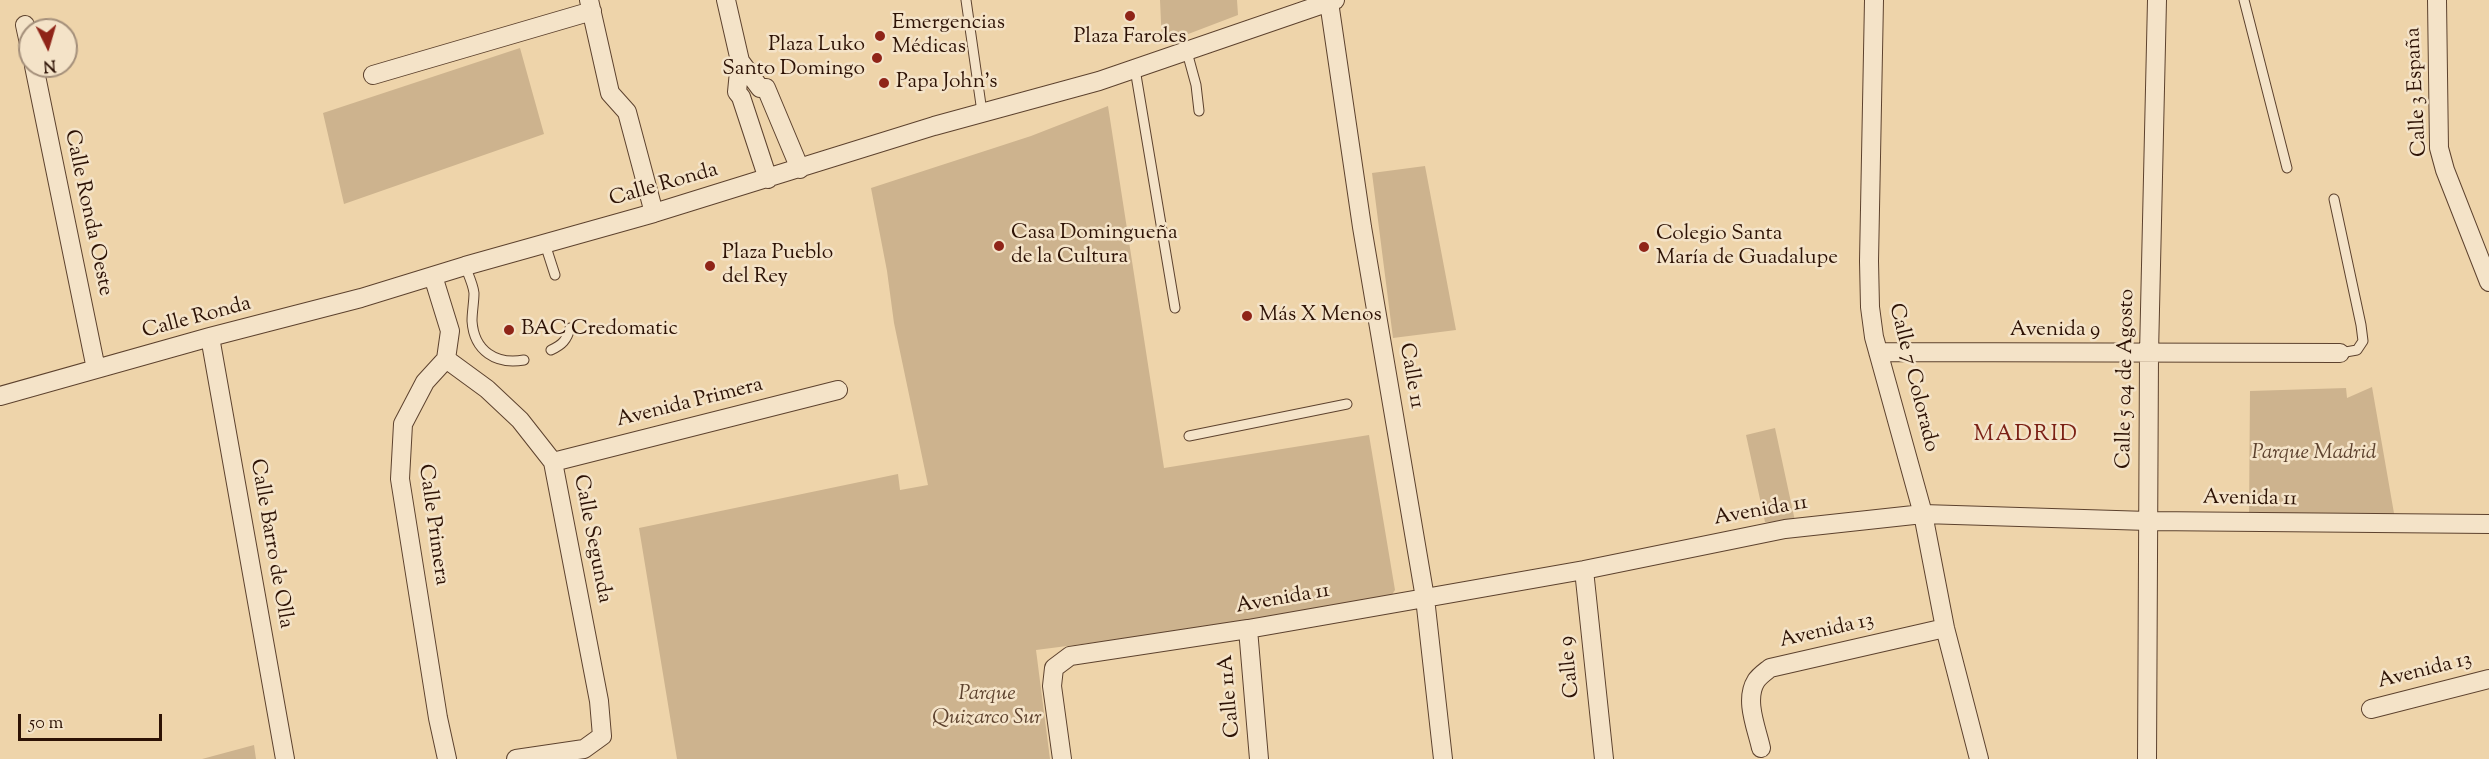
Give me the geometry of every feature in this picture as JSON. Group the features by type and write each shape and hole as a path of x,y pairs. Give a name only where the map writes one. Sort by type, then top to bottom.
{"street":[{"path":"726,0 740,61 737,92 741,97 768,179"},
{"name":"Calle 7 Colorado","path":"1874,0 1870,307 1878,352 1923,514 1945,628 1979,759"},
{"name":"Calle 5 04 de Agosto","path":"2147,759 2149,354 2157,0"},
{"name":"Calle 3 España","path":"2437,0 2439,148 2445,170 2489,282"},
{"name":"Calle Ronda","path":"0,396 210,337 278,322 654,213 800,169 870,145 1135,69 1332,1"},
{"name":"Calle 11","path":"1332,1 1362,227 1425,598 1443,759"},
{"path":"373,75 591,5 610,93 627,112 654,213"},
{"path":"740,61 760,88 766,88 800,169"},
{"name":"Calle Ronda Oeste","path":"36,78 96,369"},
{"path":"433,276 450,331 446,359"},
{"name":"Calle Barro de Olla","path":"210,337 285,759"},
{"name":"Avenida 9","path":"1878,352 2340,353"},
{"name":"Calle Segunda","path":"446,359 487,389 512,412 553,462 599,701 602,736 584,748 516,759"},
{"name":"Calle Primera","path":"446,359 425,382 403,424 400,479 438,718 447,759"},
{"name":"Avenida Primera","path":"553,462 838,390"},
{"name":"Avenida 11","path":"1062,759 1052,686 1054,668 1070,656 1248,629 1584,570 1785,529 1923,514 2148,521 2489,524"},
{"name":"Calle 9","path":"1584,570 1604,759"},
{"name":"Avenida 13","path":"1761,748 1751,703 1752,690 1756,680 1770,668 1945,628"},
{"name":"Calle 11A","path":"1248,629 1259,759"},
{"name":"Avenida 13","path":"2371,709 2489,679"}],"lane":[{"path":"966,0 982,112"},
{"path":"2244,0 2287,168"},
{"path":"1187,52 1196,85 1199,111"},
{"path":"1135,69 1175,308"},
{"path":"2334,199 2361,325 2362,341 2357,350 2340,353"},
{"path":"545,244 555,275"},
{"path":"465,266 474,290 472,322 478,343 487,354 498,360 512,362 524,360"},
{"path":"551,350 562,345 568,337 570,328"},
{"path":"1189,436 1347,404"}],"green space":[{"path":"1160,0 1237,0 1238,15 1162,44"},
{"path":"520,48 544,134 344,204 323,113"},
{"name":"Parque Quizarco Sur","path":"1108,106 1164,468 1369,435 1395,590 1385,605 1036,650 1050,759 677,759 639,528 898,474 900,490 928,485 894,323 887,271 871,188 1031,136"},
{"path":"1425,166 1456,330 1393,338 1372,173"},
{"name":"Parque Madrid","path":"2372,387 2395,519 2249,518 2250,391 2346,388 2347,398"},
{"path":"1775,428 1795,521 1765,522 1746,435"},
{"path":"254,745 256,759 202,759"}],"place":[{"name":"Plaza Faroles","path":"1130,16"},
{"name":"Emergencias Médicas","path":"880,36"},
{"name":"Plaza Luko Santo Domingo","path":"877,58"},
{"name":"Papa John's","path":"884,83"},
{"name":"Casa Domingueña de la Cultura","path":"999,246"},
{"name":"Colegio Santa María de Guadalupe","path":"1644,247"},
{"name":"Plaza Pueblo del Rey","path":"710,266"},
{"name":"Más X Menos","path":"1247,316"},
{"name":"BAC Credomatic","path":"509,330"}],"district":[{"name":"MADRID","path":"2026,436"}]}
